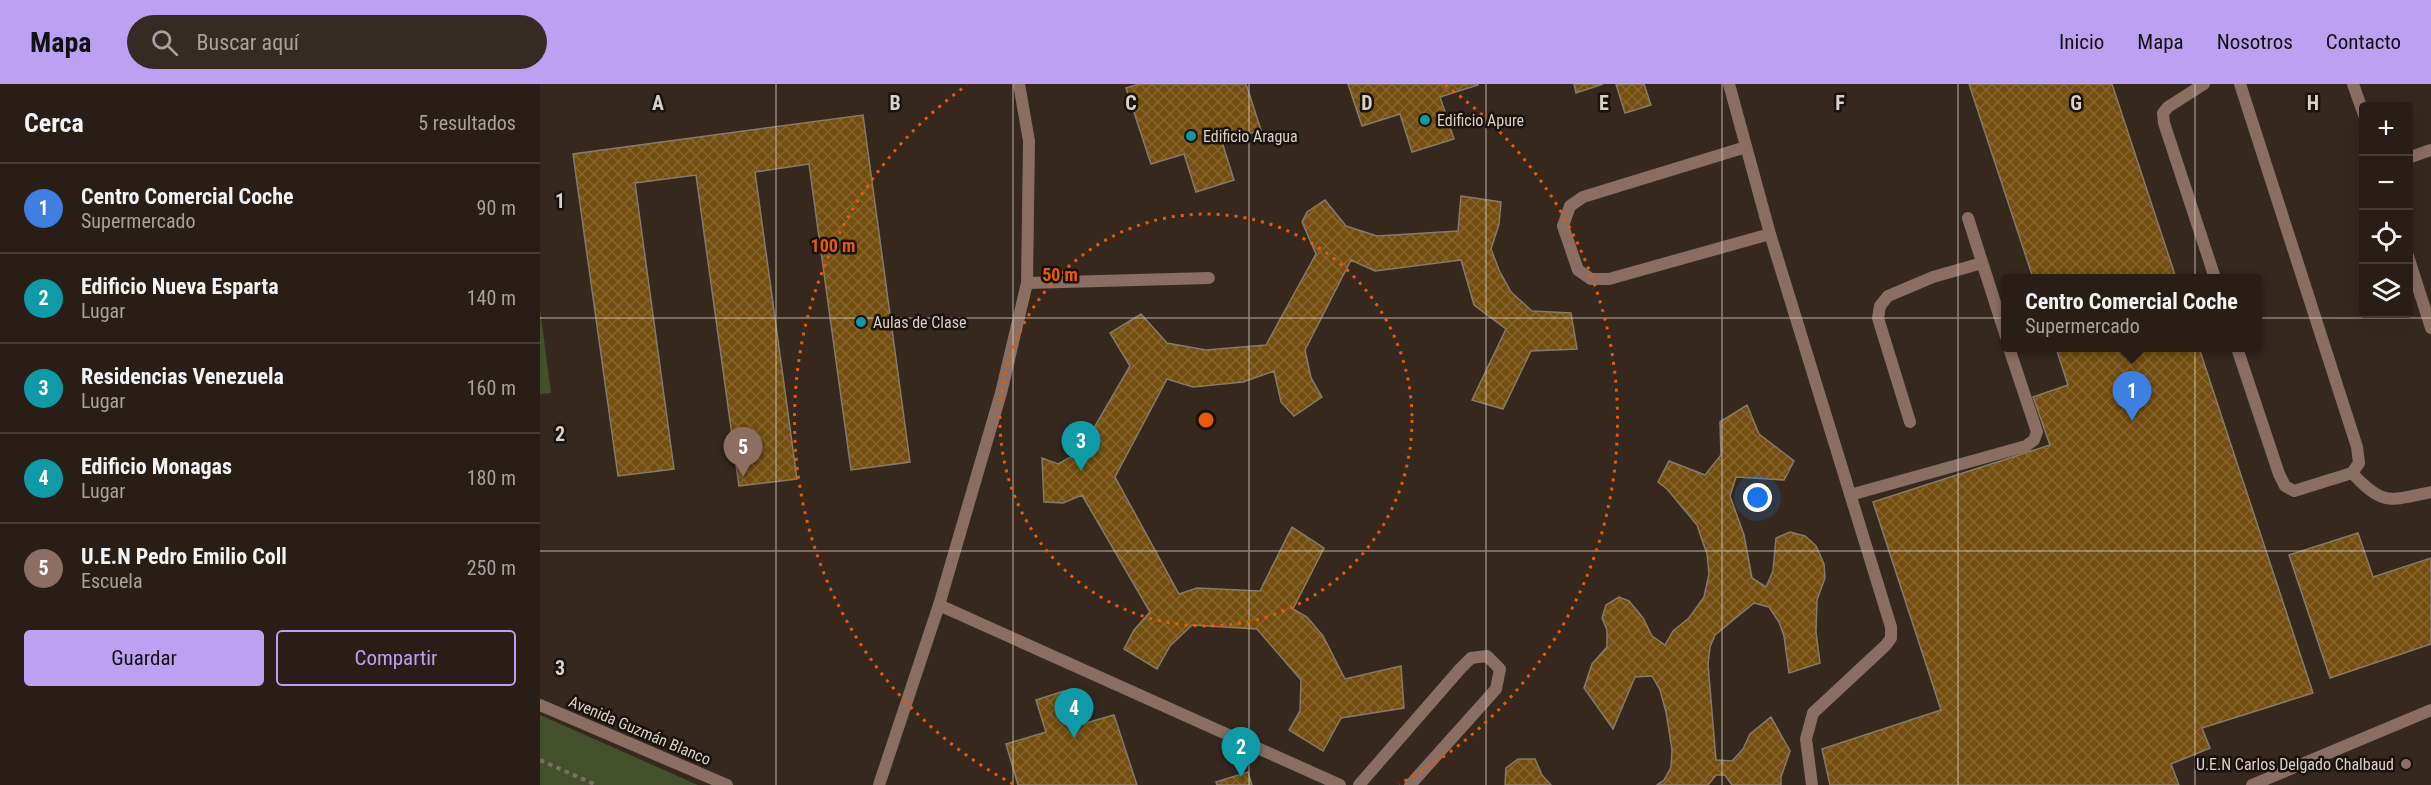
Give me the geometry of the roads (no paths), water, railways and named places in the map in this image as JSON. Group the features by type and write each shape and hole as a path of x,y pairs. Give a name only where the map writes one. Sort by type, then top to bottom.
{"street":[{"path":"879,785 939,605 1001,393 1027,283 1029,141 1019,84"},
{"path":"1729,84 1770,234 1891,627 1891,638 1886,645 1813,713 1806,739 1812,785"},
{"path":"2204,84 2168,107 2163,113 2164,123 2213,274"},
{"path":"2353,84 2359,102"},
{"path":"2238,352 2285,486 2294,491 2352,473 2359,463 2357,447 2243,85"},
{"path":"1746,147 1583,197 1570,206 1563,226 1578,270 1591,279 1609,279 1770,234"},
{"path":"2413,157 2431,150"},
{"path":"1968,218 2001,322"},
{"path":"1910,422 1878,318 1880,306 1888,296 1924,280 1982,263"},
{"path":"2411,264 2431,328"},
{"path":"1027,283 1209,278"},
{"path":"1850,495 2026,446 2034,440 2037,432 2010,352"},
{"path":"2352,473 2368,490 2389,500 2431,492"},
{"path":"939,605 1340,785"},
{"path":"1359,785 1460,669 1471,658 1487,656 1500,669 1496,689 1410,785"},
{"name":"Avenida Guzmán Blanco","path":"540,705 727,785"},
{"path":"2252,785 2431,710"}],"place":[{"name":"Edificio Apure","path":"1425,120"},
{"name":"Edificio Aragua","path":"1191,136"},
{"name":"Aulas de Clase","path":"861,322"},
{"name":"Centro Comercial Coche","path":"2132,421"},
{"name":"Residencias Venezuela","path":"1081,471"},
{"name":"U.E.N Pedro Emilio Coll","path":"743,477"},
{"name":"Edificio Monagas","path":"1074,738"},
{"name":"U.E.N Carlos Delgado Chalbaud","path":"2406,764"},
{"name":"Edificio Nueva Esparta","path":"1241,777"}]}
